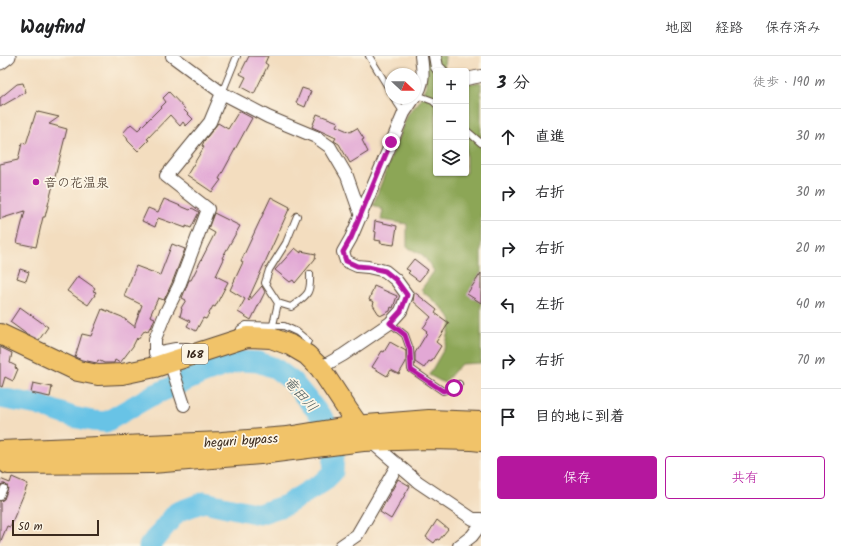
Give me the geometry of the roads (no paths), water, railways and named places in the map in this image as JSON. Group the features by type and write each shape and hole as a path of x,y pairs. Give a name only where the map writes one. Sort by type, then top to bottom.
{"highway":[{"name":"168","path":"0,334 78,371 98,375 122,374 155,367 172,367 193,354 247,337 271,338 290,345 307,355 320,368 361,434"},
{"name":"heguri bypass","path":"0,464 152,463 361,434 429,420 481,422"},
{"name":"heguri bypass","path":"361,434 481,441"},
{"name":"heguri bypass","path":"0,451 214,443 293,443"}],"street":[{"path":"0,62 8,56"},
{"path":"172,56 222,93 268,117 316,137 330,147 346,176 361,216"},
{"path":"421,56 423,79 421,83"},
{"path":"435,56 438,68"},
{"path":"469,78 481,76"},
{"path":"193,354 187,349 176,349 155,353 155,339 165,314 179,286 208,209 166,176 210,122 222,93"},
{"path":"320,368 343,355 390,323 401,311 407,295 396,280 385,271 357,266 346,261 343,252 361,216 404,113 410,104"},
{"path":"172,367 184,406"},
{"path":"361,434 418,482 473,519 481,519"},
{"path":"341,546 358,535 398,464"},
{"path":"459,546 472,536 481,524"}],"lane":[{"path":"222,93 237,56"},
{"path":"368,56 385,83"},
{"path":"421,98 433,101"},
{"path":"398,104 404,113"},
{"path":"469,133 481,143"},
{"path":"297,216 286,243 269,270 265,283 278,303 291,307 308,294 310,274"},
{"path":"273,325 278,303"},
{"path":"390,323 405,335 410,350 411,370 443,391 454,388 459,384"},
{"path":"242,339 240,329 246,325 284,326 297,332 308,341 302,352"},
{"path":"0,497 4,488"}],"waterway":[{"name":"竜田川","path":"0,398 38,405 73,417 106,422 151,396 204,373 240,361 258,362 275,368 292,381 325,421 335,440 333,472 323,482 286,505 259,514 204,502 177,512 149,546"}],"place":[{"name":"音の花温泉","path":"36,182"}]}
